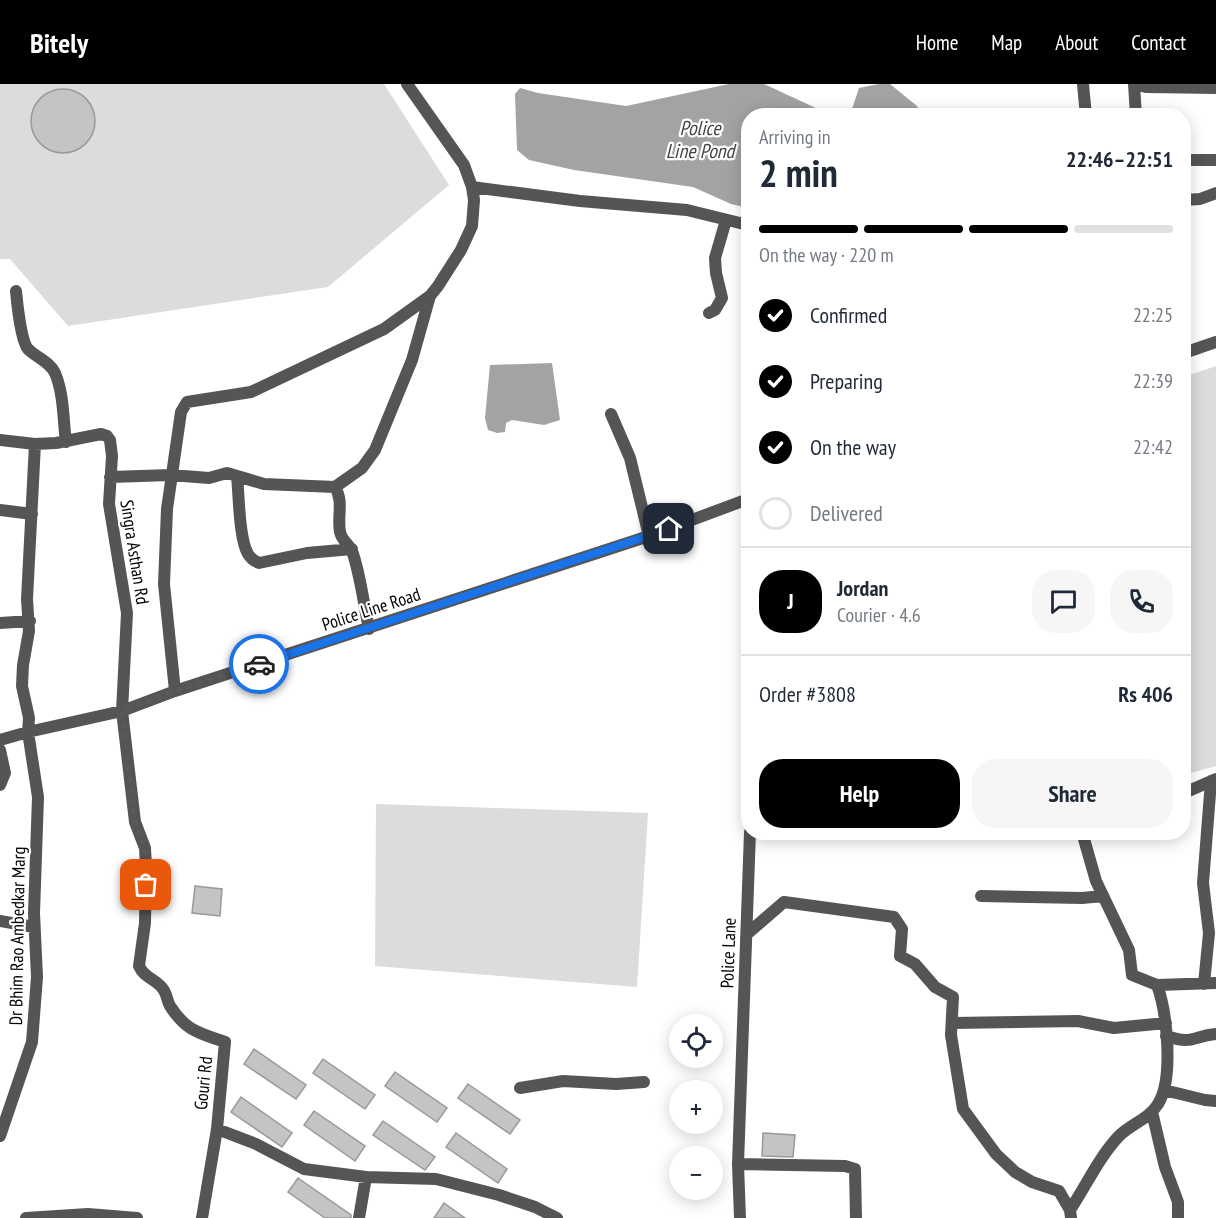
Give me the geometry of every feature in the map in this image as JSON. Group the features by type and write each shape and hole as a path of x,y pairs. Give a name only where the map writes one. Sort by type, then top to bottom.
{"street":[{"path":"110,477 209,478 228,473 264,484 335,487 356,474 369,460 402,386 430,296 460,250 472,226 474,206 472,187 464,165 407,84"},
{"path":"1083,84 1085,108"},
{"path":"1136,108 1135,84 1146,87 1216,88"},
{"path":"1191,160 1216,160"},
{"path":"472,187 580,201 687,210 741,223"},
{"path":"1191,200 1216,193"},
{"path":"709,313 715,310 722,298 715,258 726,220"},
{"path":"16,291 25,345 48,363 56,375 66,442"},
{"path":"175,691 164,584 167,509 181,412 188,402 251,392 384,329 430,296"},
{"path":"1191,351 1216,342"},
{"path":"612,414 630,458 649,536"},
{"name":"Singra Asthan Rd","path":"0,440 35,444 66,442 93,435 107,436 112,447 109,504 127,613 122,711"},
{"name":"Dr Bhim Rao Ambedkar Marg","path":"0,1136 26,1064 34,1033 37,977 34,927 38,796 22,676 30,621 27,599 35,444"},
{"path":"237,476 245,544 249,556 255,561 352,549"},
{"path":"335,487 340,495 339,523 342,538 352,549 369,629"},
{"name":"Police Line Road","path":"0,741 28,732 122,711 175,691 649,536 741,502"},
{"path":"0,510 32,514"},
{"path":"0,623 30,621"},
{"name":"Gouri Rd","path":"122,711 135,822 146,857 145,923 139,966 142,972 165,991 168,1003 180,1021 193,1031 225,1042 217,1129 202,1218"},
{"path":"0,750 4,773 0,785"},
{"path":"1084,840 1103,896 1129,950 1132,975 1157,985 1210,983 1209,933 1203,883 1214,780 1191,790"},
{"name":"Police Lane","path":"740,1218 738,1164 750,840"},
{"path":"981,896 1082,898 1103,896"},
{"path":"747,934 784,902 894,917 902,929 900,956 915,964 935,987 953,997 951,1035 963,1109 996,1154 1015,1172 1032,1182 1059,1191 1071,1214"},
{"path":"0,921 34,927"},
{"path":"1071,1214 1109,1149 1120,1135 1152,1112 1159,1103 1164,1090 1166,1023 1157,985"},
{"path":"952,1023 1078,1021 1114,1028 1166,1023"},
{"path":"1166,1036 1190,1041 1216,1034"},
{"path":"520,1088 563,1081 616,1084 644,1082"},
{"path":"1164,1090 1216,1101"},
{"path":"1152,1112 1165,1167 1178,1202 1178,1218"},
{"path":"217,1129 256,1144 304,1169 366,1177 436,1179 499,1195 535,1207 557,1218"},
{"path":"738,1164 845,1166 855,1170 856,1218"},
{"path":"359,1218 366,1177"},
{"path":"26,1218 68,1216 137,1218"}],"shaded area":[{"path":"0,84 384,84 449,185 328,287 68,326 10,259 0,259"},
{"path":"1216,366 1216,766 1191,773 1191,375"},
{"path":"376,804 648,813 637,987 375,966"}],"water":[{"name":"Police Line Pond","path":"729,84 764,84 816,108 741,108 741,206 693,187 574,170 529,160 517,150 515,94 520,88 538,93 626,106"},
{"path":"890,84 918,108 852,108 859,88"},
{"path":"552,363 560,420 544,425 512,420 506,423 505,432 497,433 488,430 485,418 490,365"}],"building":[{"path":"63,89 81,95 89,103 95,121 89,139 81,147 63,153 45,147 37,139 31,121 37,103 45,95"},
{"path":"195,886 222,889 220,916 192,913"},
{"path":"254,1049 306,1085 296,1099 244,1064"},
{"path":"323,1059 375,1095 365,1109 313,1073"},
{"path":"395,1072 447,1108 437,1122 385,1086"},
{"path":"468,1084 520,1120 510,1134 458,1098"},
{"path":"241,1097 292,1133 282,1147 231,1112"},
{"path":"314,1111 365,1146 355,1161 304,1125"},
{"path":"383,1121 435,1157 425,1170 373,1135"},
{"path":"456,1133 507,1169 498,1183 446,1147"},
{"path":"763,1133 795,1135 793,1157 762,1156"},
{"path":"298,1178 351,1215 351,1218 325,1218 288,1192"},
{"path":"444,1203 465,1218 434,1218"}],"way so far":[{"path":"146,885 145,848 135,822 122,711 259,664"}],"route":[{"path":"259,664 669,529"}]}
